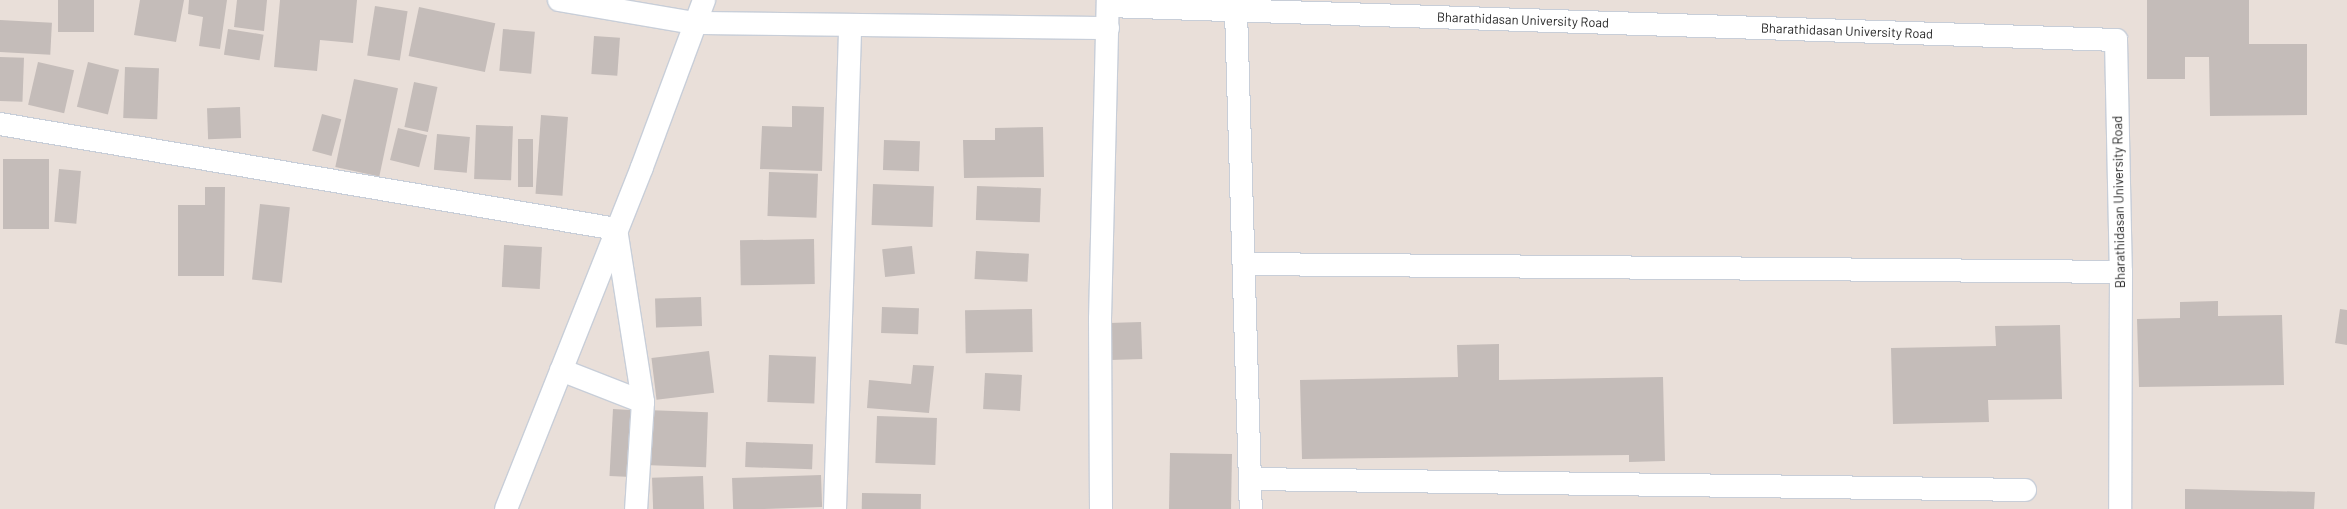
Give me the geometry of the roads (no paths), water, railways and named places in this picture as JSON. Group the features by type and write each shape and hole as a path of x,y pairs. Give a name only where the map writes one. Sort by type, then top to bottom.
{"street":[{"path":"558,0 694,23 1108,28"},
{"path":"506,509 704,0"},
{"path":"1101,509 1100,319 1108,3"},
{"name":"Bharathidasan University Road","path":"1108,3 1236,11 2116,40 2121,272 2120,509"},
{"path":"1236,11 1251,509"},
{"path":"835,509 850,26"},
{"path":"0,124 616,229"},
{"path":"616,229 643,402 636,509"},
{"path":"1244,264 2121,272"},
{"path":"561,370 643,402"},
{"path":"1250,479 2025,490"}]}
